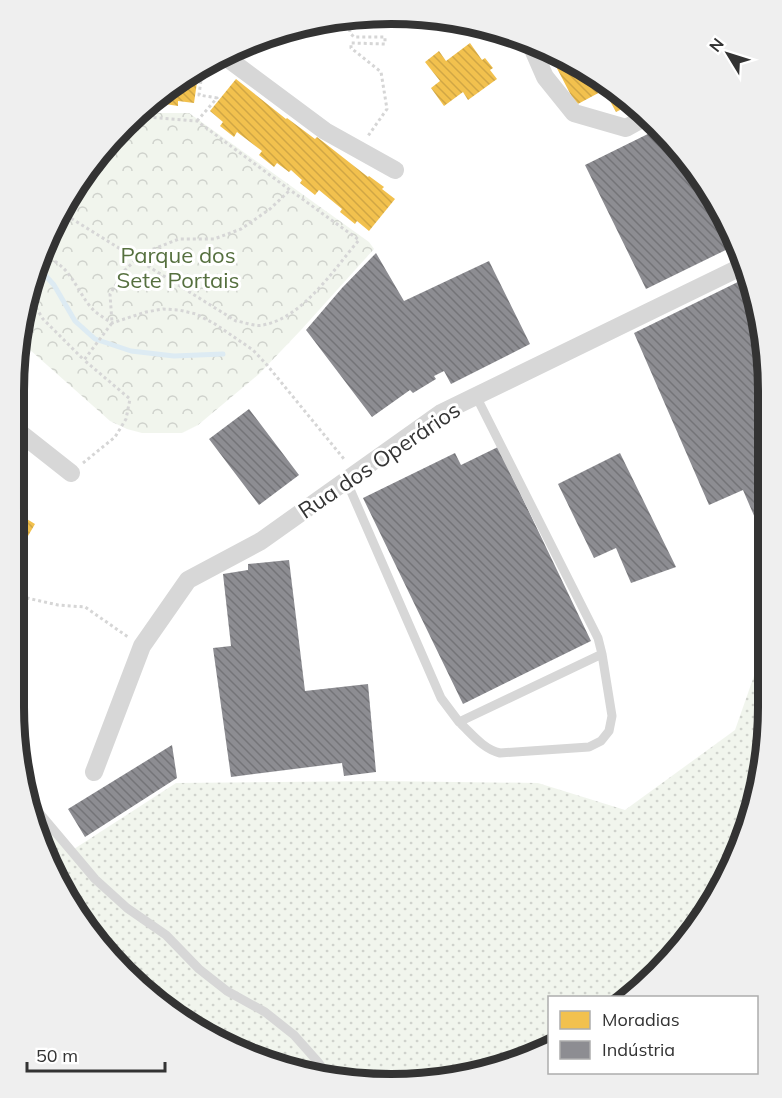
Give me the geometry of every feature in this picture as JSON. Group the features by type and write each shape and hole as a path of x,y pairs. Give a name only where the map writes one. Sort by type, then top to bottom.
{"street":[{"path":"534,54 544,77 574,113 626,128 639,121"},
{"path":"231,61 325,131 395,170"},
{"name":"Rua dos Operários","path":"94,772 142,646 188,580 261,541 441,413 737,269"},
{"path":"24,436 71,473"}],"lane":[{"path":"351,477 441,698 459,722 483,746 500,753 589,747 601,741 609,730 612,716 598,638 476,396"},
{"path":"459,722 602,654"},
{"path":"40,814 95,879 127,908 166,935 200,969 227,991 265,1012 294,1035 322,1068"}],"path":[{"path":"349,26 350,33 354,36 385,37 385,44 351,43 351,48 381,72 387,109 359,150"},
{"path":"197,121 217,98 199,95 201,77"},
{"path":"68,216 236,321 261,326 283,319 306,303 359,240 197,121 148,116"},
{"path":"112,323 110,294 126,270 143,254 179,239 214,239 241,229 270,209 290,190"},
{"path":"49,258 58,262 69,273 90,306 112,323"},
{"path":"35,305 43,319 84,360 130,399 126,419 115,437 71,473"},
{"path":"84,360 112,323 163,309 196,314 253,350 267,365 351,477"},
{"path":"24,596 58,605 85,607 142,646"}],"green space":[{"name":"Parque dos Sete Portais","path":"152,113 189,113 369,242 374,249 259,374 198,425 182,433 142,433 110,421 27,347 31,319 43,273 62,229 73,207 100,168 131,131"},
{"path":"758,665 755,755 739,825 709,891 667,949 651,967 617,996 548,996 548,1038 509,1055 439,1071 391,1074 319,1067 273,1055 207,1025 149,983 115,949 73,890 43,825 74,849 176,783 381,781 538,783 625,810 735,730"}],"building: Moradias":[{"path":"470,43 482,60 485,58 493,68 490,70 497,79 468,100 463,92 444,106 431,88 440,81 425,62 439,51 446,61"},
{"path":"554,62 602,91 576,105"},
{"path":"236,79 286,119 315,139 317,137 384,187 382,189 395,199 369,231 357,221 355,224 340,212 342,209 319,190 315,195 300,183 302,180 291,170 289,172 277,163 274,167 259,155 262,151 237,132 234,137 220,126 223,122 210,111"},
{"path":"197,80 194,103 178,101 178,106 163,104"},
{"path":"606,94 624,108 616,112"},
{"path":"24,517 35,524 24,543"}],"building: Indústria":[{"path":"652,132 696,187 729,248 646,289 585,165"},
{"path":"376,253 404,301 489,261 530,344 451,384 444,371 434,376 436,379 413,393 410,390 372,417 306,330"},
{"path":"741,280 751,319 757,367 758,517 755,518 743,490 709,505 634,333"},
{"path":"249,409 299,475 259,505 209,439"},
{"path":"498,447 591,641 463,704 363,498 455,453 461,465"},
{"path":"620,453 676,567 631,583 616,548 594,558 558,484"},
{"path":"289,560 305,691 368,684 376,772 344,776 342,763 231,777 213,648 231,646 223,574 248,570 248,564"},
{"path":"172,745 177,778 85,837 68,809"}],"waterway":[{"path":"43,274 54,285 75,321 95,339 131,351 174,356 223,354"}]}
